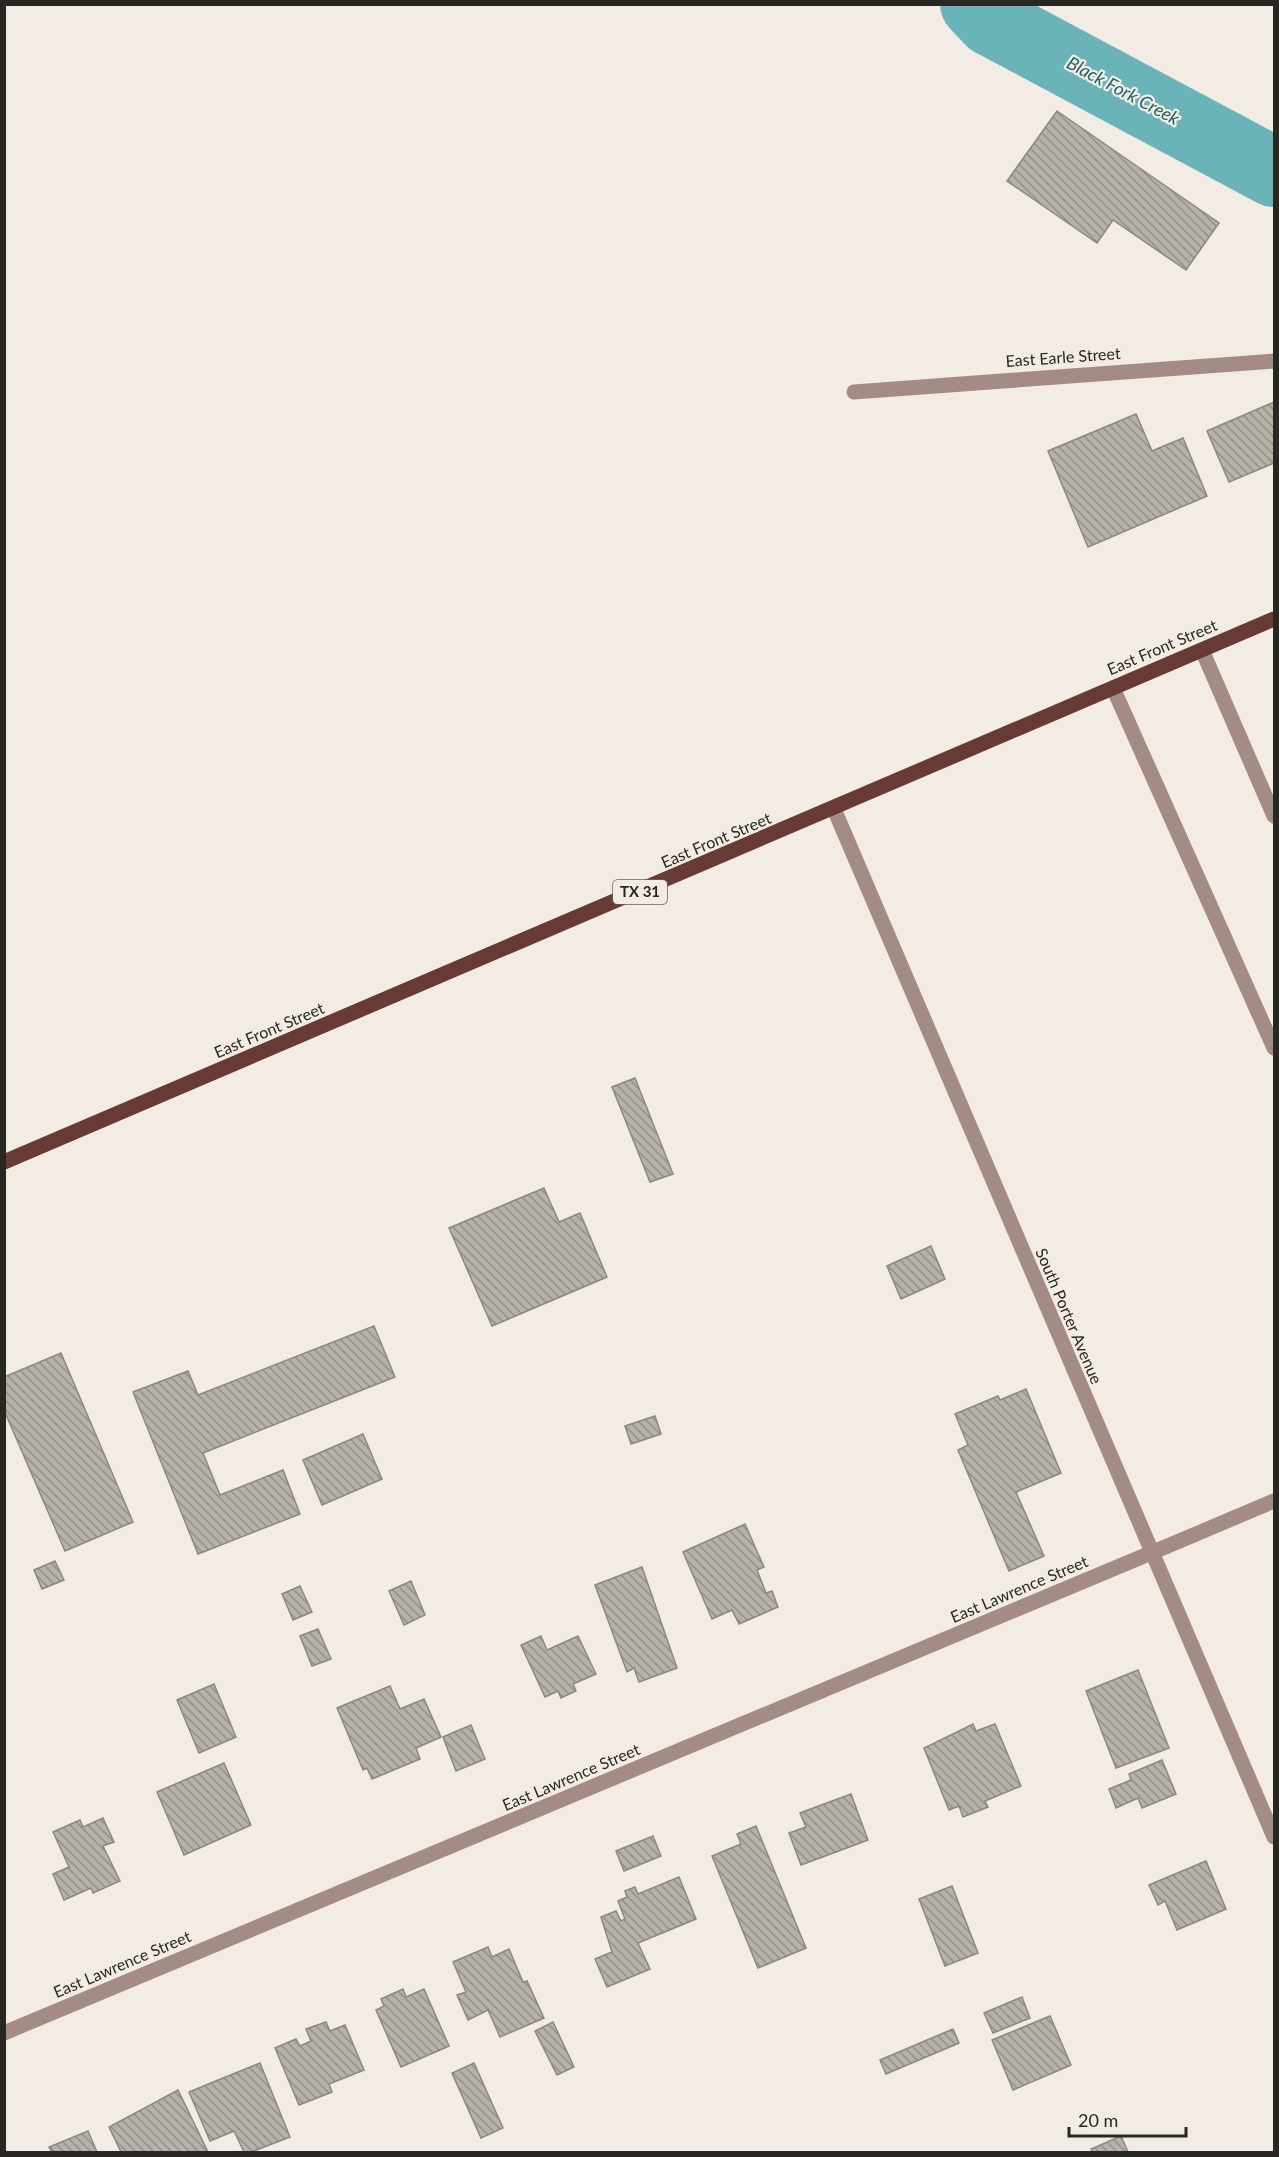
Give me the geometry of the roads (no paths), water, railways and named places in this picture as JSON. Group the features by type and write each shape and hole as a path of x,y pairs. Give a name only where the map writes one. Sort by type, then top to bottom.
{"main road":[{"name":"East Front Street","path":"4,1162 1275,619"}],"street":[{"name":"East Earle Street","path":"854,392 1275,361"},
{"path":"1202,650 1275,816"},
{"path":"1113,688 1275,1048"},
{"name":"South Porter Avenue","path":"834,809 1151,1553 1275,1837"},
{"name":"East Lawrence Street","path":"4,2033 1275,1502"}],"waterway":[{"name":"Black Fork Creek","path":"975,4 991,21 1274,172"}]}
